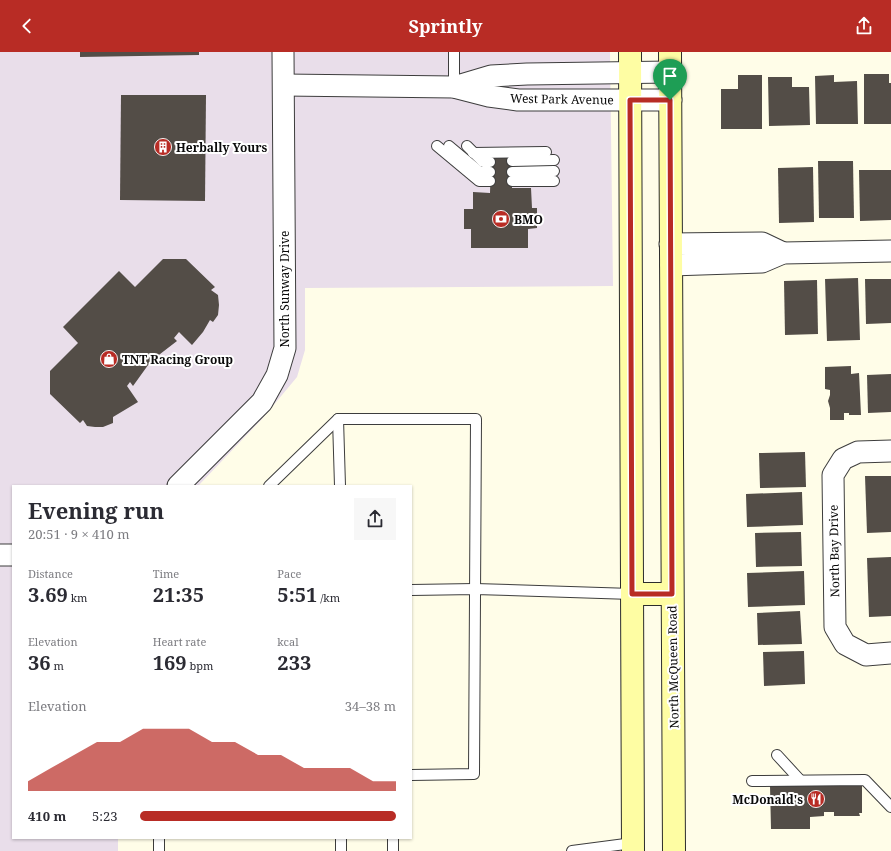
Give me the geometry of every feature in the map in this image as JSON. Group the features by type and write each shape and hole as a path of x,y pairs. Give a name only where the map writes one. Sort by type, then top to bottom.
{"main road":[{"path":"630,62 633,847"},
{"name":"North McQueen Road","path":"670,62 674,851"},
{"path":"632,594 672,594"}],"street":[{"name":"North Sunway Drive","path":"179,485 262,402 276,375 285,348 283,52"},
{"name":"West Park Avenue","path":"454,87 491,76 527,74 630,62 670,62"},
{"name":"West Park Avenue","path":"284,85 454,87 489,96 518,100 670,100"},
{"path":"670,254 747,253 762,262 783,254 891,251"},
{"name":"North Bay Drive","path":"891,451 858,452 843,459 833,475 835,627 845,644 866,655 891,654"},
{"path":"0,555 12,555"}],"lane":[{"path":"454,52 454,87"},
{"path":"436,146 480,181 490,172"},
{"path":"449,146 480,172 490,172"},
{"path":"490,172 483,162 470,149 546,152"},
{"path":"512,162 554,171 512,177"},
{"path":"270,485 338,419 476,419 474,774 412,775"},
{"path":"338,419 340,485"},
{"path":"412,590 475,589 632,594"},
{"path":"777,755 800,780"},
{"path":"752,781 865,780 891,807"},
{"path":"159,839 159,851"},
{"path":"341,839 341,851"},
{"path":"393,839 393,851"},
{"path":"572,851 633,847"}],"shaded area":[{"path":"0,52 610,52 613,286 305,288 305,350 297,377 262,419 199,485 12,485 12,839 118,839 118,851 0,851"}],"building":[{"path":"80,52 199,52 199,55 80,57"},
{"path":"864,74 889,74 889,83 891,83 891,124 864,124"},
{"path":"738,75 762,75 762,129 721,129 721,89 738,89"},
{"path":"834,75 834,82 857,81 858,124 816,124 815,76"},
{"path":"768,77 792,77 792,87 809,87 810,125 769,126"},
{"name":"Herbally Yours","path":"121,95 206,95 205,201 120,200"},
{"name":"BMO","path":"491,157 512,157 512,188 531,188 532,208 537,208 537,228 528,229 528,248 471,248 471,229 464,229 464,209 473,209 473,192 490,193"},
{"path":"818,161 853,161 854,218 819,218"},
{"path":"813,167 814,222 779,223 778,168"},
{"path":"859,170 891,170 891,220 860,221"},
{"path":"163,259 186,259 215,287 211,290 218,295 218,315 213,322 210,320 203,332 192,345 179,332 174,338 177,341 151,361 133,386 130,382 127,386 138,402 113,417 113,423 103,427 95,427 87,426 83,420 80,423 50,394 50,371 78,343 63,327 119,271 135,287"},
{"path":"858,278 860,340 827,341 825,279"},
{"path":"865,279 891,279 891,323 866,324"},
{"path":"817,280 818,334 785,335 784,281"},
{"path":"851,366 851,374 859,373 861,415 849,415 849,413 844,413 844,420 830,420 830,408 828,401 830,390 825,389 825,367"},
{"path":"891,374 891,412 868,413 867,375"},
{"path":"805,452 806,487 760,488 759,453"},
{"path":"865,476 891,476 891,532 867,533"},
{"path":"802,492 803,525 747,527 746,494"},
{"path":"801,532 802,566 756,567 755,533"},
{"path":"891,557 891,616 869,617 867,558"},
{"path":"804,571 805,605 748,607 747,573"},
{"path":"800,611 802,644 758,645 757,613"},
{"path":"804,651 805,684 764,686 763,652"},
{"name":"McDonald's","path":"862,781 862,813 859,813 860,816 834,816 834,812 824,812 824,816 810,817 810,829 771,829 770,786 785,786 785,782"}],"place":[{"name":"Herbally Yours","path":"163,147"},
{"name":"BMO","path":"501,219"},
{"name":"TNT Racing Group","path":"109,359"},
{"name":"McDonald's","path":"816,799"}],"route":[{"path":"630,100 670,100 672,594 632,594 630,100"}]}
